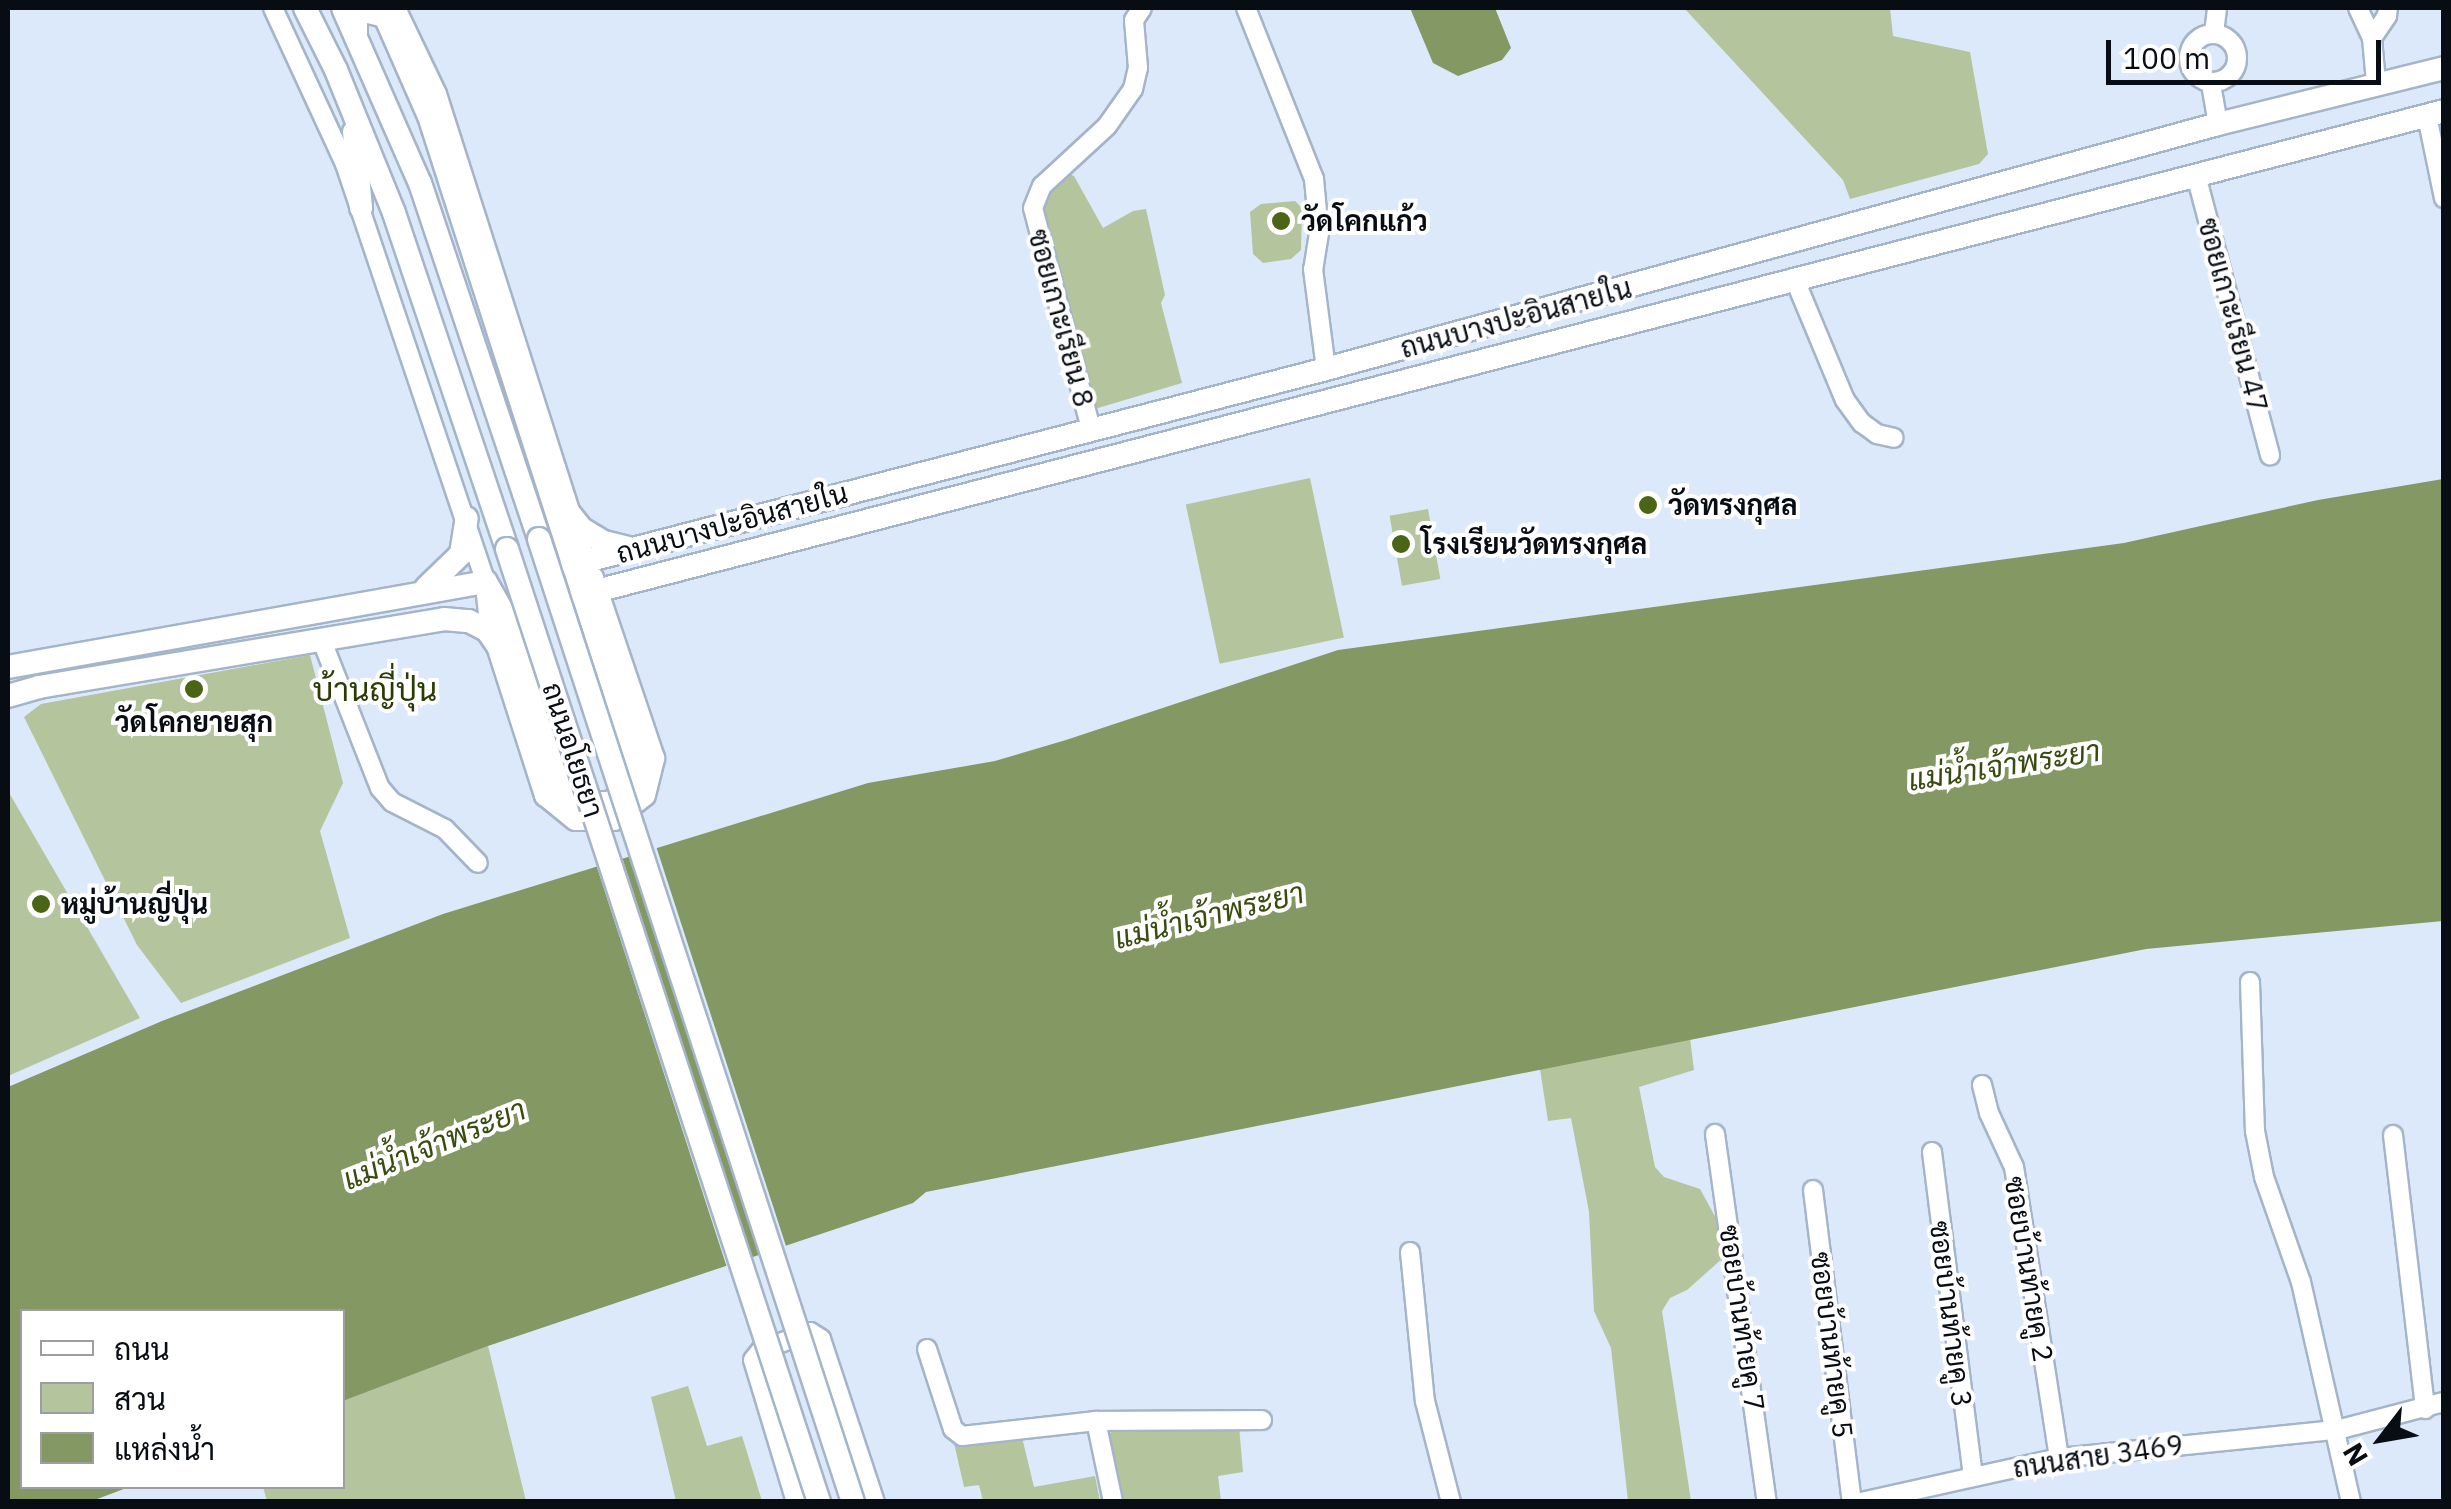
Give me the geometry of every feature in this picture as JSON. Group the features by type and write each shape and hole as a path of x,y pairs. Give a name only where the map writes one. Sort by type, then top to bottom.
{"main road":[{"name":"ถนนอโยธยา","path":"343,8 420,183 853,1502"},
{"path":"356,33 356,18 364,11 384,16 429,116 578,563"},
{"name":"ถนนอโยธยา","path":"305,13 352,108 437,334 818,1502"},
{"name":"ถนนบางปะอินสายใน","path":"486,582 506,619 560,786 569,796 594,805 608,803 627,790 636,774 636,759 578,563 1326,370 2218,124 2444,68"},
{"path":"352,108 361,208"},
{"name":"ถนนบางปะอินสายใน","path":"589,592 2435,114"},
{"path":"2093,159 2102,200"},
{"path":"569,513 582,529 604,542 630,549"},
{"path":"423,590 460,554 467,518"},
{"path":"609,624 623,593 646,577"},
{"path":"8,667 423,590 486,582"},
{"name":"ถนนบางปะอินสายใน","path":"486,582 498,648 546,795 576,819 614,819 644,795 653,758 609,624 589,592"},
{"path":"8,696 39,687 444,619 470,621 487,630 498,648"}],"street":[{"path":"273,8 327,120 361,208 486,582"},
{"path":"396,8 437,94 458,157 569,513 578,563"},
{"name":"ซอยเกาะเรียน 8","path":"1091,428 1032,208 1042,186 1108,126 1133,89 1138,68 1134,20 1142,8"},
{"path":"1246,8 1314,178 1319,234 1313,269 1326,370"},
{"path":"2214,33 2217,8"},
{"path":"2358,8 2372,38 2376,83"},
{"path":"2372,38 2388,8"},
{"path":"2214,33 2226,37 2235,53 2228,76 2212,84 2197,77 2190,63 2195,42 2214,33"},
{"path":"2212,84 2218,124"},
{"path":"2435,114 2444,198"},
{"name":"ซอยเกาะเรียน 47","path":"2196,175 2270,455"},
{"path":"1795,280 1845,400 1876,434 1894,438"},
{"path":"322,641 380,788 392,802 445,829 478,864"},
{"path":"2250,982 2255,1131 2264,1176 2301,1282 2351,1502"},
{"name":"ซอยบ้านท้ายคู 2","path":"1982,1085 1989,1113 2014,1166 2059,1458"},
{"name":"ซอยบ้านท้ายคู 7","path":"1714,1134 1767,1502"},
{"path":"2393,1135 2425,1409"},
{"name":"ซอยบ้านท้ายคู 3","path":"1932,1152 1972,1476"},
{"name":"ซอยบ้านท้ายคู 5","path":"1812,1190 1852,1502"},
{"path":"1410,1252 1425,1402 1451,1502"},
{"path":"796,1502 752,1360 761,1350 810,1332 821,1339 875,1502"},
{"path":"927,1349 957,1434 1096,1421 1262,1420"},
{"name":"ถนนสาย 3469","path":"1863,1501 2059,1458 2337,1430 2444,1402"},
{"path":"1096,1421 1112,1502"}],"green space":[{"path":"1684,8 1890,8 1893,36 1970,52 1988,154 1979,164 1850,199 1843,180"},
{"path":"1066,173 1074,176 1103,228 1133,211 1146,209 1165,295 1161,303 1182,383 1098,408 1091,403 1037,209 1046,191"},
{"path":"1295,201 1302,208 1301,250 1291,259 1263,263 1253,254 1250,212 1261,204"},
{"path":"1310,478 1344,637 1220,664 1186,504"},
{"path":"1428,509 1440,579 1402,586 1390,516"},
{"path":"310,655 343,783 320,831 350,938 181,1003 137,945 24,717 41,704"},
{"name":"หมู่บ้านญี่ปุ่น","path":"8,791 140,1018 8,1076"},
{"path":"1690,1038 1694,1070 1639,1087 1655,1167 1664,1177 1700,1189 1717,1220 1724,1257 1687,1290 1670,1298 1662,1311 1691,1501 1628,1501 1611,1348 1594,1311 1589,1212 1571,1118 1548,1121 1540,1069"},
{"path":"488,1346 526,1501 267,1501 264,1489 345,1489 345,1400"},
{"path":"688,1386 707,1446 742,1436 762,1501 676,1501 651,1397"},
{"path":"1120,1425 1239,1426 1243,1472 1218,1476 1221,1501 1117,1501 1106,1447 1109,1434"},
{"path":"1021,1433 1034,1487 1095,1476 1100,1501 983,1501 979,1485 964,1487 954,1443"}],"water":[{"path":"1410,8 1495,8 1511,48 1502,60 1458,76 1433,63"},
{"name":"แม่น้ำเจ้าพระยา","path":"2443,479 2443,921 2146,949 926,1192 913,1203 488,1346 345,1400 345,1309 20,1309 20,1489 124,1489 92,1501 8,1501 8,1087 162,1021 443,914 868,783 995,761 1338,650 2124,543 2318,500"}],"pier":[{"path":"655,843 787,1249 761,1257 629,851"},
{"path":"621,854 753,1261 728,1269 595,862"}],"place":[{"name":"วัดโคกแก้ว","path":"1281,221"},
{"name":"วัดทรงกุศล","path":"1648,505"},
{"name":"โรงเรียนวัดทรงกุศล","path":"1401,544"},
{"name":"วัดโคกยายสุก","path":"194,689"},
{"name":"หมู่บ้านญี่ปุ่น","path":"41,904"}],"district":[{"name":"บ้านญี่ปุ่น","path":"375,689"}]}
